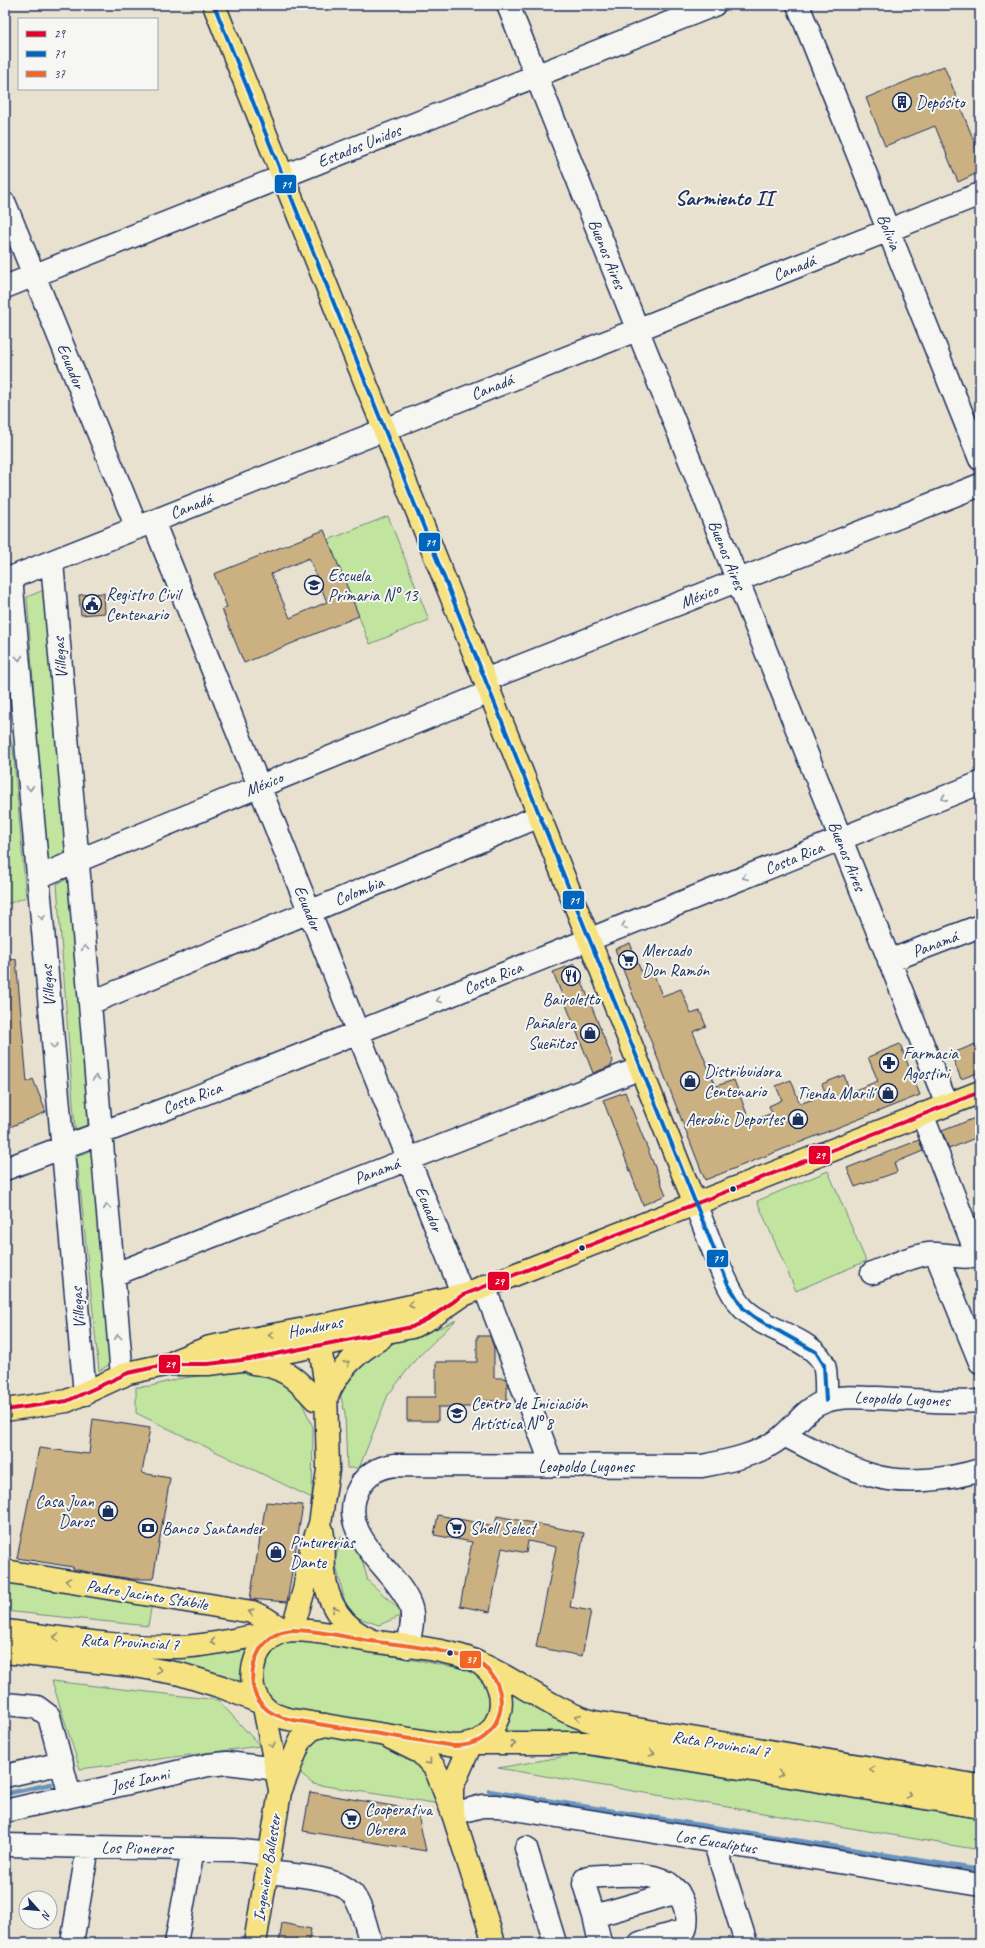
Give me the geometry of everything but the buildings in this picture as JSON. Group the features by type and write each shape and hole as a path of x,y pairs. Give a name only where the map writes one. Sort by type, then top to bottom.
{"main road":[{"path":"214,5 695,1204"},
{"name":"Honduras","path":"5,1410 56,1403 85,1394 122,1376 169,1364 210,1347 312,1341 391,1333 420,1324 463,1295 484,1286 980,1092"},
{"name":"Honduras","path":"169,1364 208,1364 236,1361 312,1341 437,1299 463,1295"},
{"path":"321,1398 350,1361 369,1345 391,1333"},
{"path":"312,1341 326,1424 328,1470 320,1524 311,1549 304,1590 285,1631 376,1642 461,1656 476,1662 487,1669 496,1680 501,1700 500,1713 494,1726 486,1736 473,1744 452,1787 453,1814"},
{"path":"236,1361 266,1365 284,1371 321,1398"},
{"path":"320,1524 324,1542 325,1580 334,1609 354,1631 376,1642"},
{"name":"Padre Jacinto Stábile","path":"5,1571 252,1612 261,1615 285,1631"},
{"name":"Ruta Provincial 7","path":"5,1631 122,1645 162,1647 194,1646 285,1631"},
{"name":"Ingeniero Ballester","path":"280,1792 277,1769 261,1705 252,1683 254,1665 262,1646 272,1636 285,1631"},
{"name":"Ruta Provincial 7","path":"5,1652 135,1666 180,1674 208,1682 261,1705 281,1717 384,1735 454,1746 473,1744 588,1743 980,1807"},
{"name":"Ruta Provincial 7","path":"476,1662 518,1682 561,1709 594,1722 980,1786"},
{"name":"Ingeniero Ballester","path":"255,1943 280,1792 301,1739 312,1729 325,1725"},
{"path":"384,1735 412,1748 428,1760 440,1780 453,1814 494,1943"}],"street":[{"name":"Buenos Aires","path":"508,5 947,1105"},
{"name":"Estados Unidos","path":"5,287 714,5"},
{"name":"Bolivia","path":"798,5 980,459"},
{"name":"Canadá","path":"8,579 980,194"},
{"name":"Ecuador","path":"5,204 34,276 145,524 259,786 463,1295"},
{"name":"México","path":"38,877 259,786 488,686 738,580 980,484"},
{"name":"Villegas","path":"52,562 122,1376"},
{"name":"Villegas","path":"8,579 38,877 85,1394"},
{"name":"Costa Rica","path":"5,1169 101,1134 980,783"},
{"name":"Colombia","path":"90,1003 540,816"},
{"name":"Panamá","path":"890,961 980,926"},
{"name":"Panamá","path":"113,1275 641,1068"},
{"path":"872,1273 926,1254 969,1258 978,1255 922,1114"},
{"path":"695,1204 728,1284 743,1308 764,1324 811,1347 821,1358 825,1372 826,1401"},
{"path":"936,1254 980,1362"},
{"path":"484,1286 552,1465"},
{"name":"Leopoldo Lugones","path":"408,1647 412,1620 411,1606 404,1593 367,1548 354,1519 355,1499 362,1483 368,1475 376,1469 395,1465 702,1466 749,1454 778,1440 807,1412 826,1401 838,1398 851,1397 980,1401"},
{"path":"784,1435 852,1469 872,1476 904,1480 940,1480 980,1470"},
{"path":"5,1704 33,1707 44,1711 51,1720 70,1796"},
{"path":"5,1776 62,1764"},
{"name":"José Ianni","path":"5,1811 213,1764 236,1764 277,1769"},
{"name":"Los Eucaliptus","path":"453,1814 482,1806 497,1806 980,1884"},
{"path":"714,1841 746,1943"},
{"name":"Los Pioneros","path":"5,1845 242,1850 268,1863 327,1881 344,1887 351,1892 359,1904 371,1943"},
{"path":"73,1937 88,1847"},
{"path":"526,1848 555,1943"},
{"path":"176,1943 193,1849"},
{"path":"600,1943 594,1916 584,1884 585,1879 588,1877 627,1875 656,1878 667,1882 678,1892 684,1905 687,1920 685,1930 640,1943"},
{"path":"594,1916 678,1892"}],"green space":[{"path":"388,516 429,620 370,644 328,540"},
{"path":"44,590 66,857 46,863 27,597"},
{"path":"5,726 13,747 26,897 5,905"},
{"path":"73,876 88,1125 75,1129 57,884"},
{"path":"93,1149 112,1363 99,1371 77,1157"},
{"path":"828,1171 866,1261 796,1291 757,1201"},
{"path":"456,1320 416,1359 388,1395 359,1468 347,1468 345,1413 340,1394 351,1372 380,1350 407,1337 442,1327"},
{"path":"233,1371 266,1375 287,1383 301,1401 313,1427 312,1498 136,1413 136,1387 151,1386 177,1379"},
{"path":"341,1537 357,1541 368,1581 405,1614 379,1625 356,1617 345,1602 335,1561"},
{"path":"5,1581 152,1603 148,1626 5,1611"},
{"path":"296,1639 471,1670 483,1677 492,1695 486,1725 462,1737 279,1707 263,1691 264,1662 277,1643"},
{"path":"249,1643 243,1663 243,1690 132,1656"},
{"path":"52,1681 218,1700 260,1746 80,1769"},
{"path":"510,1688 600,1735 575,1732 504,1733 512,1711"},
{"path":"319,1734 377,1743 404,1753 427,1769 433,1781 440,1804 313,1784 298,1772"},
{"path":"578,1754 980,1819 980,1850 498,1768"}],"waterway":[{"path":"5,1794 51,1784"},
{"path":"489,1791 980,1870"}],"transit line":[{"name":"71","path":"214,5 728,1284 743,1308 754,1317 816,1352 824,1365 826,1401"},
{"name":"29","path":"5,1410 67,1401 128,1373 169,1364 208,1364 250,1359 412,1327 430,1318 463,1295 980,1092"},
{"name":"37","path":"292,1630 322,1632 370,1641 429,1649 459,1655 472,1660 488,1670 500,1691 501,1707 496,1722 489,1733 479,1740 467,1745 454,1746 293,1720 277,1716 266,1709 257,1698 252,1680 253,1670 255,1660 265,1643 277,1634 292,1630"}],"place":[{"name":"Depósito","path":"902,102"},
{"name":"Escuela Primaria N° 13","path":"314,585"},
{"name":"Registro Civil Centenario","path":"92,604"},
{"name":"Mercado Don Ramón","path":"628,960"},
{"name":"Bairoletto","path":"571,976"},
{"name":"Pañalera Sueñitos","path":"590,1033"},
{"name":"Farmacia Agostini","path":"889,1063"},
{"name":"Distribuidora Centenario","path":"690,1081"},
{"name":"Tienda Marilí","path":"888,1093"},
{"name":"Aerobic Deportes","path":"798,1119"},
{"name":"Centro de Iniciación Artística N° 8","path":"457,1413"},
{"name":"Casa Juan Daros","path":"108,1511"},
{"name":"Banco Santander","path":"148,1528"},
{"name":"Shell Select","path":"456,1528"},
{"name":"Pinturerias Dante","path":"276,1552"},
{"name":"Cooperativa Obrera","path":"351,1819"}],"district":[{"name":"Sarmiento II","path":"724,198"}]}
